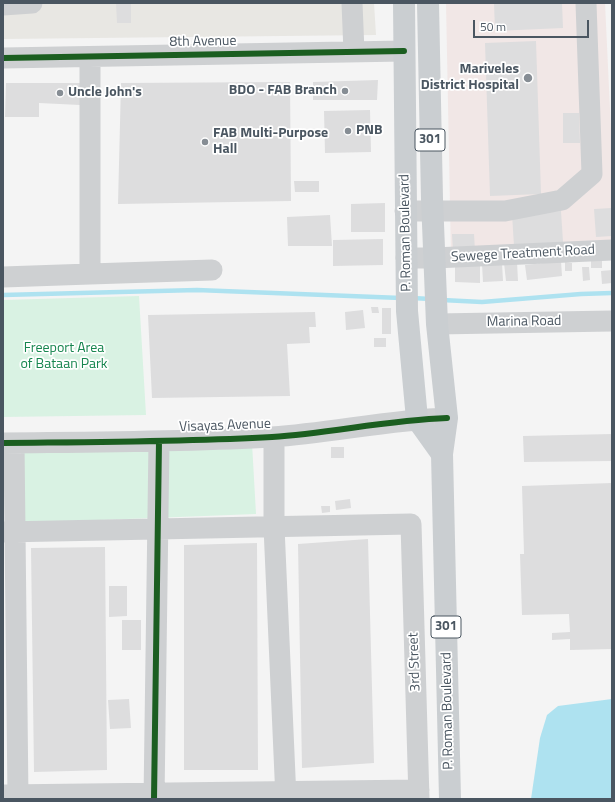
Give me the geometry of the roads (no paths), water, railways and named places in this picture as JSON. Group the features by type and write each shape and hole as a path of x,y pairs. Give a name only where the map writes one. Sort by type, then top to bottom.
{"main road":[{"name":"P. Roman Boulevard","path":"428,7 434,268 437,317 447,418 442,454 450,799"},
{"name":"P. Roman Boulevard","path":"404,8 407,311 418,419 442,454"},
{"name":"8th Avenue","path":"404,51 429,50"}],"street":[{"path":"3,5 32,3"},
{"path":"352,3 354,52"},
{"path":"405,205 432,205 505,211 562,200 592,174 586,3"},
{"path":"404,8 428,7"},
{"name":"8th Avenue","path":"3,58 404,51"},
{"path":"90,56 90,274"},
{"name":"Sewege Treatment Road","path":"406,258 434,268 612,250"},
{"path":"3,278 212,270"},
{"name":"Marina Road","path":"437,317 612,321"},
{"name":"Visayas Avenue","path":"8,443 159,441 274,436 418,419 447,418"},
{"path":"274,436 274,527 286,795"},
{"path":"154,796 159,441"},
{"path":"8,443 13,796 419,794"},
{"name":"3rd Street","path":"274,527 412,524 419,794"},
{"path":"9,532 274,527"}],"water":[{"path":"612,699 612,799 531,799 540,738 547,715 558,706"}],"waterway":[{"path":"3,295 197,290 401,298"},
{"path":"442,300 482,302 612,293"},
{"path":"412,298 431,299"}],"place":[{"name":"Mariveles District Hospital","path":"528,78"},
{"name":"BDO - FAB Branch","path":"345,91"},
{"name":"Uncle John's","path":"60,93"},
{"name":"PNB","path":"348,131"},
{"name":"FAB Multi-Purpose Hall","path":"205,142"}],"park label":[{"name":"Freeport Area of Bataan Park","path":"64,358"}]}
